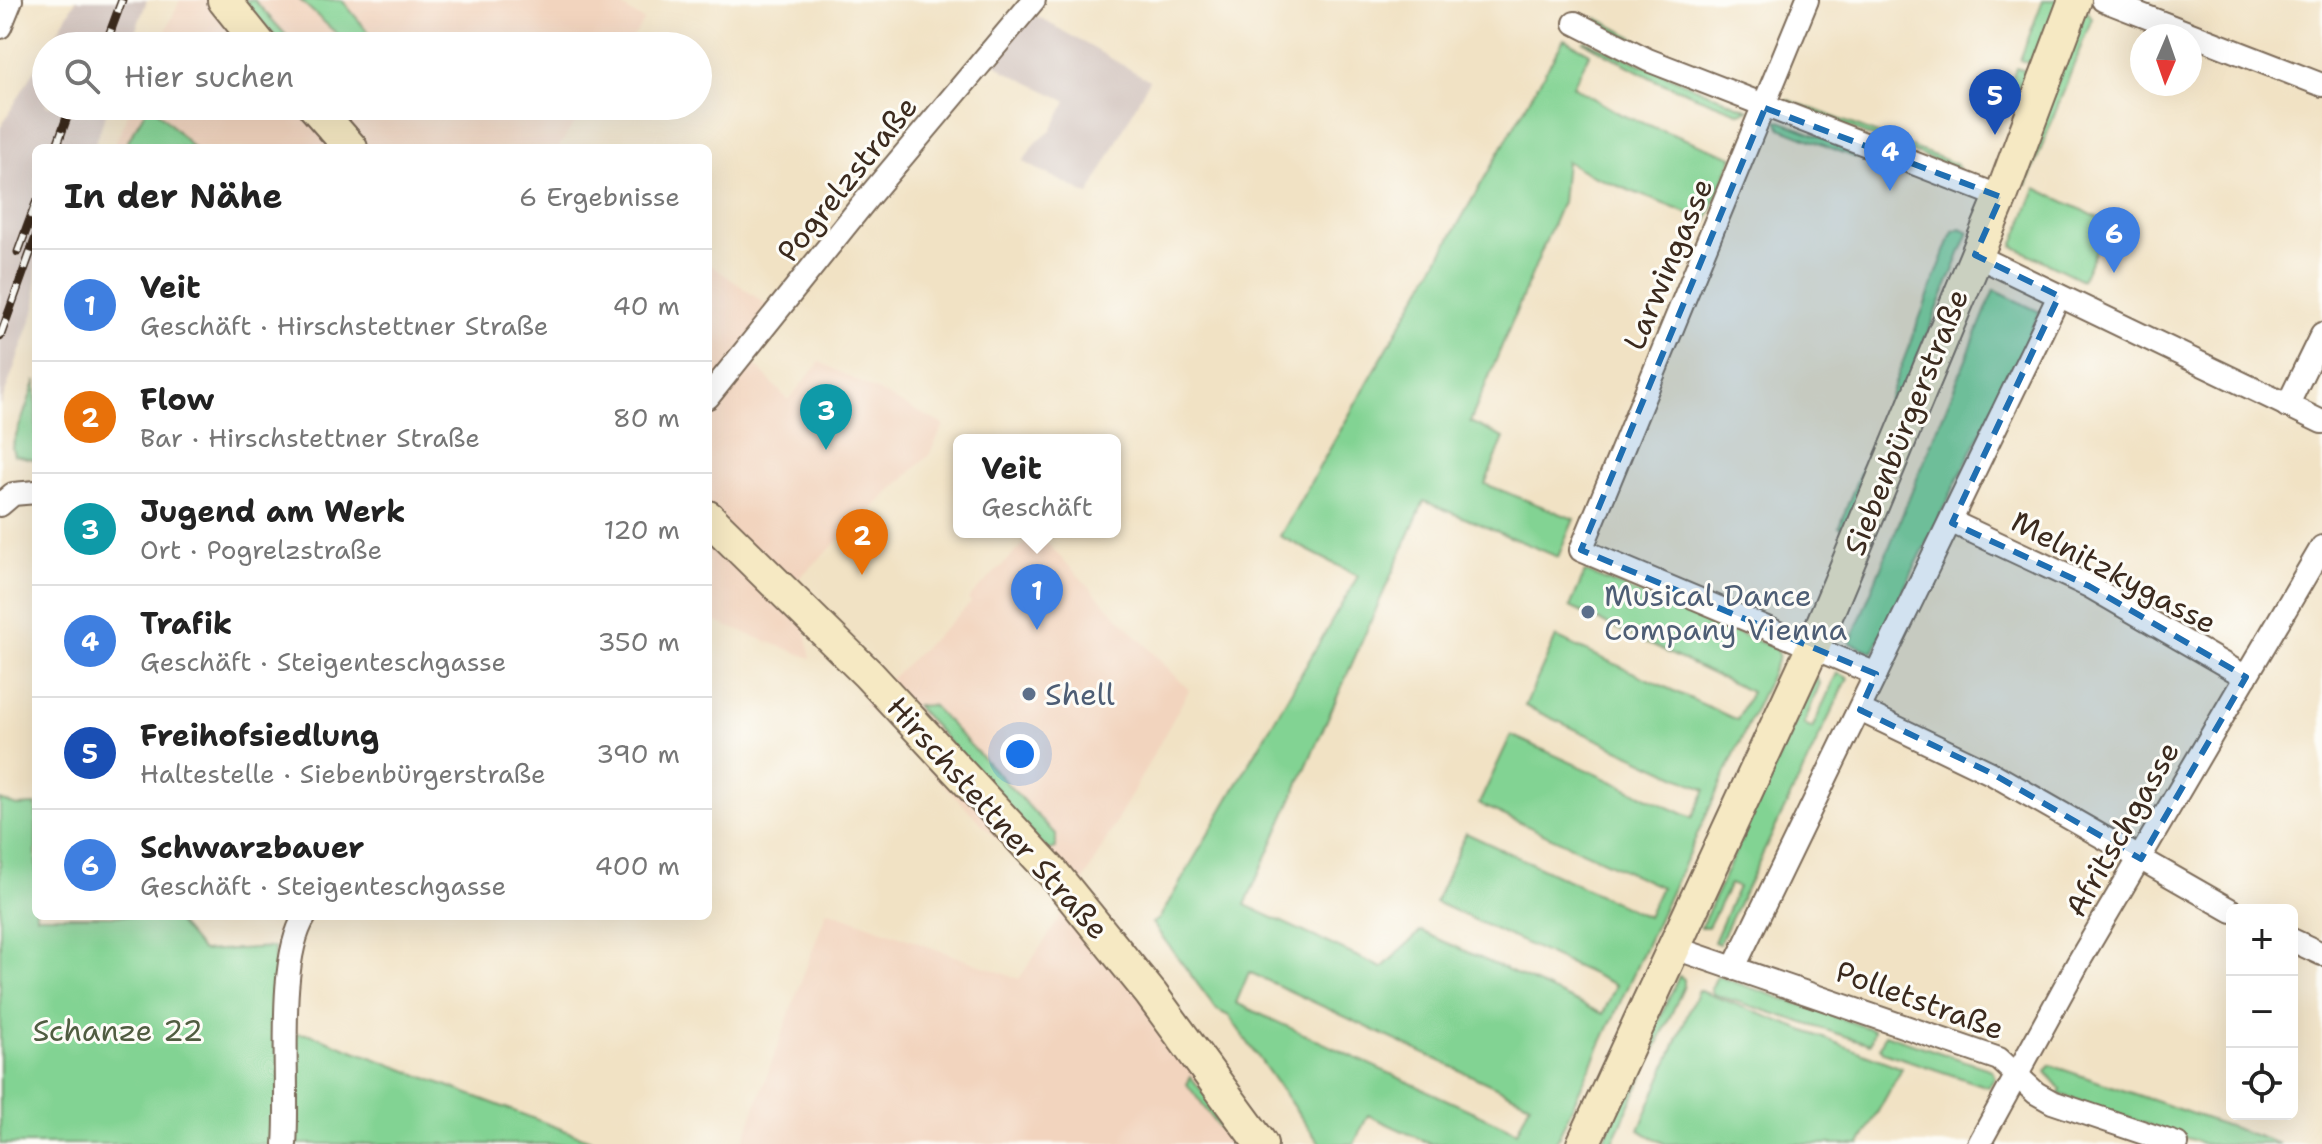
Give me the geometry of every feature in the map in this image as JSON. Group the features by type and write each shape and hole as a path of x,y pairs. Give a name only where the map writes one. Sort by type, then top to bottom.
{"street":[{"path":"0,27 11,0"},
{"path":"224,0 250,32"},
{"name":"Pogrelzstraße","path":"712,392 866,200 1034,0"},
{"name":"Larwingasse","path":"1807,0 1581,550 1813,647"},
{"name":"Siebenbürgerstraße","path":"1583,1144 1813,647 2001,197 2075,0"},
{"path":"2103,0 2322,85"},
{"path":"1575,23 1648,60 1765,108 2001,197"},
{"path":"326,120 347,144"},
{"path":"1975,255 2322,422"},
{"path":"1735,965 2059,296"},
{"path":"2287,406 2322,334"},
{"path":"0,505 13,494 32,492"},
{"name":"Hirschstettner Straße","path":"712,521 868,674 1053,873 1151,994 1261,1144"},
{"name":"Melnitzkygasse","path":"1952,522 2089,586 2246,677"},
{"name":"Afritschgasse","path":"1979,1144 2322,547"},
{"path":"1813,647 1876,674"},
{"path":"1860,710 1991,773 2226,908"},
{"path":"285,1144 288,1000 295,932 302,920"},
{"path":"2298,943 2322,954"},
{"name":"Polletstraße","path":"1675,948 1735,965 1999,1059 2036,1093 2052,1102 2177,1144"}],"highlighted area":[{"path":"1765,108 2001,197 1975,255 2059,296 1952,523 2089,586 2246,677 2141,859 1991,773 1860,710 1876,674 1581,550"}],"shaded area":[{"path":"76,0 147,0 135,32 57,32"},
{"path":"180,0 612,0 644,21 637,32 165,32"},
{"path":"1026,10 1149,80 1089,195 1023,162 1034,144 1051,131 1067,101 1005,71 988,58"},
{"path":"32,74 32,120 104,120 95,144 32,144 32,318 0,407 0,128"},
{"path":"126,120 577,120 561,144 115,144"},
{"path":"712,266 780,314 746,355 788,400 820,362 944,425 929,455 796,581 811,658 712,621"},
{"path":"1030,538 1042,538 1189,690 1078,891 997,839 864,704 971,603 968,599"},
{"path":"1078,891 1255,1144 742,1144 827,910 1019,979"}],"green space":[{"path":"242,0 254,0 283,32 271,32"},
{"path":"300,0 342,0 368,32 335,32"},
{"path":"2043,0 2061,0 2035,66 2020,60"},
{"path":"2086,9 2092,18 2027,185 2019,182"},
{"path":"1597,18 1649,46 1754,90 1650,54 1596,23"},
{"path":"1564,39 1590,53 1573,86 1622,115 1733,157 1707,221 1593,176 1566,161 1562,202 1470,422 1504,438 1485,484 1574,519 1558,557 1424,501 1245,905 1382,968 1421,931 1603,1014 1616,985 1435,902 1466,833 1647,917 1661,887 1479,804 1511,735 1692,818 1706,790 1525,706 1556,637 1737,720 1751,692 1570,607 1585,572 1775,648 1779,657 1555,1144 1431,1144 1368,1115 1354,1144 1320,1144 1229,1016 1217,1010 1152,923 1159,919 1358,576 1280,536","holes":["1249,972 1530,1103 1517,1132 1236,1003"]},
{"path":"1586,41 1749,110 1740,113 1657,81"},
{"path":"2016,68 2032,73 2027,88 2008,113 2000,110"},
{"path":"1789,100 1956,164 1960,170 1783,103"},
{"path":"140,120 166,120 189,144 126,144"},
{"path":"1777,120 1858,151 1856,158 1780,128"},
{"path":"2036,188 2109,223 2082,280 2013,246"},
{"path":"1961,228 1969,232 1891,422 1881,419 1953,231"},
{"path":"1994,290 2040,312 1873,652 1850,643"},
{"path":"32,391 32,459 14,455 12,447"},
{"path":"1873,439 1883,443 1848,530 1839,527"},
{"path":"1837,673 1848,678 1719,944 1714,942 1738,887 1730,884 1708,927 1701,927 1816,676 1820,683 1804,724 1812,729"},
{"path":"932,705 1056,835 1056,848 1047,851 916,706"},
{"name":"Schanze 22","path":"0,800 17,806 32,805 32,920 175,920 202,951 274,947 276,1033 310,1034 601,1144 0,1144"},
{"path":"1679,976 1684,979 1684,986 1612,1144 1602,1144"},
{"path":"1717,976 1874,1030 1870,1044 1713,994 1711,989"},
{"path":"1698,990 1902,1068 1860,1144 1665,1144 1639,1130"},
{"path":"1885,1034 1992,1070 1995,1078 1988,1087 1883,1052 1880,1047"},
{"path":"2050,1065 2280,1144 2204,1144 2059,1094 2061,1090 2046,1072"},
{"path":"1191,1077 1229,1126 1223,1133 1187,1084"}],"railway":[{"path":"110,32 122,0"},
{"path":"57,144 66,120"},
{"path":"18,252 32,214"},
{"path":"0,337 32,248"}],"place":[{"name":"Freihofsiedlung","path":"1995,135"},
{"name":"Trafik","path":"1890,191"},
{"name":"Schwarzbauer","path":"2114,273"},
{"name":"Jugend am Werk","path":"826,450"},
{"name":"Flow","path":"862,575"},
{"name":"Musical Dance Company Vienna","path":"1588,612"},
{"name":"Veit","path":"1037,630"},
{"name":"Shell","path":"1029,694"}]}
